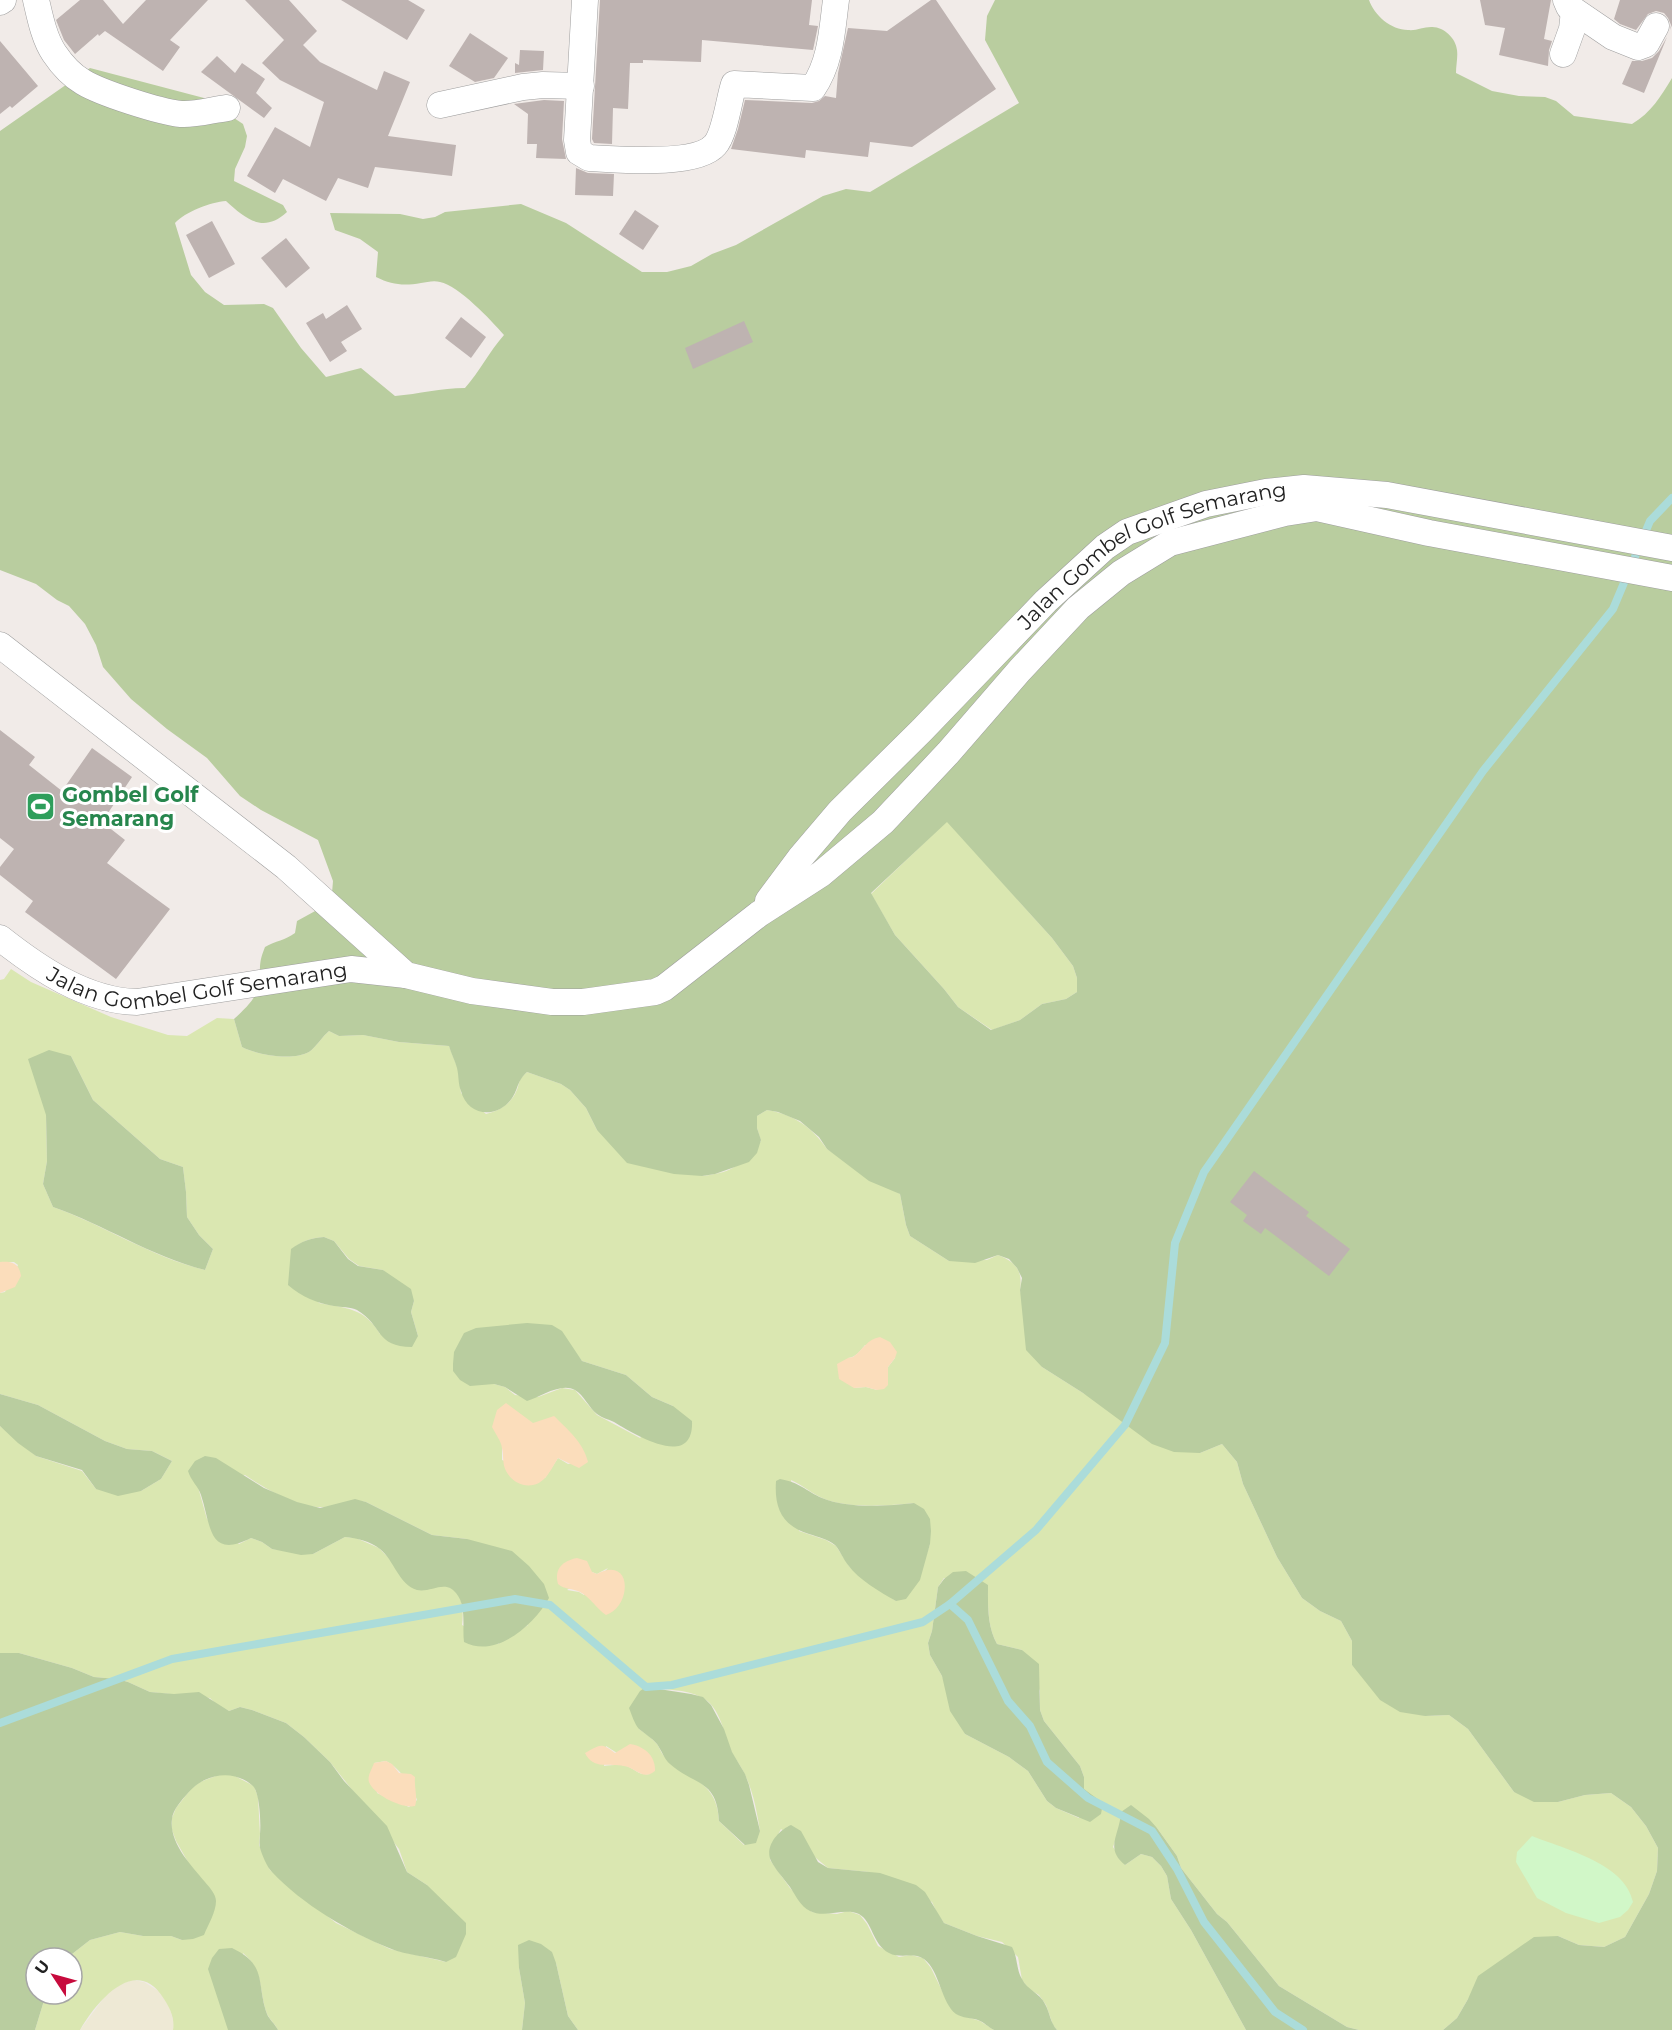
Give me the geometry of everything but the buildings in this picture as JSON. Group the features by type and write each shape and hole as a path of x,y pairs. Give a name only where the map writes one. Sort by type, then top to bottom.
{"street":[{"path":"36,0 42,26 52,51 66,69 88,84 145,106 181,114 227,108"},
{"path":"585,0 577,146 583,156 589,158 620,160 666,160 694,155 714,147 721,136 734,84 813,88 822,75 828,55 836,0"},
{"path":"1570,5 1613,37 1638,47 1646,44 1656,26"},
{"path":"1563,54 1572,28 1570,5"},
{"path":"440,105 523,87 581,86"},
{"name":"Jalan Gombel Golf Semarang","path":"0,938 29,961 89,993 119,1002 137,1002 351,969 406,975 472,991 552,1002 583,1002 655,992 664,988 759,914 830,867 883,822 1078,608 1121,573 1166,531 1206,504 1266,492 1304,488 1387,495 1655,544"},
{"name":"Jalan Gombel Golf Semarang","path":"759,914 800,858 840,811 922,730 1046,600 1105,547 1127,532 1166,531 1317,508 1429,533 1647,574"},
{"path":"1647,574 1655,544"},
{"name":"Jalan Gombel Golf Semarang","path":"0,645 286,867 406,975"},
{"path":"922,730 948,753"}],"shaded area":[{"path":"132,1980 144,1982 160,1992 170,2008 173,2030 80,2030 106,1995 121,1984"}],"green space":[{"path":"995,0 1369,0 1379,16 1395,27 1411,30 1436,27 1448,34 1457,50 1456,73 1492,91 1519,96 1545,97 1556,101 1574,116 1632,124 1639,120 1660,98 1672,78 1672,2030 1443,2030 1457,2018 1478,1976 1534,1937 1558,1936 1579,1945 1604,1947 1625,1937 1649,1894 1657,1871 1658,1848 1646,1826 1631,1807 1611,1793 1585,1795 1558,1802 1534,1802 1514,1792 1468,1729 1449,1715 1425,1716 1400,1712 1380,1700 1352,1665 1352,1641 1341,1621 1320,1611 1302,1598 1277,1557 1243,1484 1237,1462 1222,1444 1200,1453 1174,1452 1152,1444 1083,1393 1042,1367 1026,1350 1020,1290 1022,1278 1009,1259 998,1255 975,1263 949,1261 910,1236 900,1194 869,1181 827,1149 819,1137 800,1121 778,1112 767,1110 757,1116 757,1128 761,1140 757,1153 749,1162 715,1174 702,1176 674,1174 627,1163 597,1130 586,1108 570,1090 561,1084 527,1072 514,1095 502,1108 488,1112 474,1109 464,1099 449,1046 399,1042 363,1035 339,1036 329,1031 312,1050 302,1055 275,1056 242,1047 234,1019 255,996 259,986 261,960 265,947 295,933 297,921 317,910 332,893 333,881 318,840 261,810 240,796 207,758 131,699 103,667 96,645 85,624 69,606 36,584 0,570 0,131 90,68 204,98 243,124 247,136 245,147 235,169 234,181 283,205 287,212 270,222 255,222 226,201 185,215 175,223 191,275 205,292 224,305 264,304 273,308 301,348 326,377 361,368 395,396 465,388 504,335 474,304 448,285 435,281 398,284 376,277 378,252 360,239 335,230 330,213 400,214 423,219 445,212 521,204 566,223 642,272 667,272 691,266 712,254 736,245 823,196 846,189 870,192 1019,103 985,40 987,16","holes":["947,822 1052,938 1073,966 1077,978 1077,992 1066,999 1042,1004 1020,1020 991,1030 958,1007 895,935 871,893"]},
{"path":"947,821 1052,938 1073,966 1077,978 1077,992 1066,999 1042,1004 1020,1020 992,1030 958,1007 895,935 871,894"},
{"path":"11,969 31,982 111,1017 168,1035 187,1036 217,1018 234,1019 242,1047 266,1054 302,1055 312,1050 329,1031 339,1036 363,1035 399,1042 449,1046 458,1069 461,1093 486,1114 510,1101 521,1078 527,1072 561,1084 570,1090 586,1108 597,1130 702,1176 722,1172 736,1166 761,1141 757,1128 757,1116 767,1110 793,1118 815,1134 827,1149 900,1194 910,1236 949,1261 987,1260 998,1255 1014,1264 1019,1272 1020,1290 1042,1367 1083,1393 1200,1453 1222,1444 1237,1462 1243,1484 1277,1557 1302,1598 1320,1611 1341,1621 1352,1641 1352,1665 1425,1716 1449,1715 1468,1729 1514,1792 1558,1802 1585,1795 1611,1793 1631,1807 1646,1826 1658,1848 1657,1871 1649,1894 1625,1937 1604,1947 1579,1945 1558,1936 1468,1999 1457,2018 1443,2030 1359,2030 1347,2027 1279,1986 1181,1868 1177,1856 1157,1828 1121,1812 1121,1824 1113,1847 1125,1865 1141,1854 1152,1857 1161,1866 1167,1876 1171,1899 1191,1930 1246,2030 1057,2030 1039,1995 1029,1989 1022,1980 1018,1957 1002,1942 977,1936 944,1923 932,1902 869,1872 828,1868 781,1829 771,1848 770,1860 790,1888 812,1912 837,1914 848,1911 860,1915 878,1946 899,1957 911,1955 923,1958 931,1968 949,2005 957,2014 980,2021 994,2030 578,2030 568,2016 556,1963 519,1968 525,2003 522,2030 278,2030 267,2014 255,1967 243,1953 228,2030 173,2030 172,2014 164,1999 153,1986 141,1981 130,1981 107,1996 87,2018 80,2030 35,2030 42,2006 84,2006 82,1946 90,1940 120,1932 143,1936 171,1936 182,1940 188,1862 172,1830 172,1818 176,1808 191,1789 200,1782 221,1774 233,1775 254,1786 258,1797 259,1845 270,1870 336,1923 390,1949 446,1962 427,1885 407,1872 399,1849 330,1762 286,1723 240,1707 229,1711 218,1706 210,1698 150,1692 128,1682 94,1677 72,1668 19,1653 0,1653 0,1426 36,1456 82,1471 96,1489 141,1491 161,1479 172,1461 152,1451 127,1449 105,1441 38,1405 0,1394 0,1293 5,1292 18,1265 14,1262 0,1262 0,980 4,979","holes":["71,1056 93,1100 160,1159 183,1167 187,1217 199,1235 213,1249 205,1270 166,1257 53,1207 43,1184 47,1161 46,1115","324,1237 334,1241 349,1259 359,1266 383,1270 414,1301 411,1312 418,1336 380,1334 374,1325 361,1314 346,1308 319,1303 291,1250 310,1239","476,1328 488,1328 574,1351 582,1361 626,1375 652,1397 673,1406 640,1438 597,1415 575,1390 562,1388 538,1397 515,1395 505,1387 494,1384","865,1345 895,1358 877,1390 866,1387 854,1388 848,1358 856,1355","502,1448 588,1461 568,1464 558,1458 545,1478 502,1460","245,1475 281,1496 302,1504 327,1507 353,1501 366,1502 432,1535 467,1539 528,1625 498,1644 462,1625 461,1600 455,1590 440,1586 419,1590 379,1548 356,1538 345,1537 313,1554 272,1549 251,1538 239,1544 207,1519 198,1487","791,1480 830,1501 879,1506 914,1503 930,1544 926,1556 896,1601 857,1574 836,1546 826,1540 799,1531","608,1568 584,1595 567,1590 592,1572 597,1574","944,1578 988,1585 990,1623 997,1644 1022,1650 1040,1691 1040,1710 1044,1721 1080,1766 1084,1777 1079,1818 1056,1808 1047,1801 1028,1771 1009,1757 965,1734 942,1676 930,1655 928,1643 932,1631 938,1587","646,1687 689,1692 708,1701 721,1722 732,1753 747,1780 760,1831 744,1845 719,1821 717,1807 707,1789 673,1764 664,1756 657,1744 639,1729","606,1746 650,1774 641,1774 625,1765 604,1766","386,1761 405,1778 417,1800 409,1807 377,1793 374,1763"]},
{"path":"49,1050 71,1056 93,1100 160,1159 183,1167 187,1217 199,1235 213,1249 205,1270 165,1257 53,1207 43,1184 47,1161 46,1115 28,1059"},
{"path":"324,1237 334,1241 348,1259 358,1266 383,1270 411,1289 414,1301 411,1312 418,1336 412,1347 400,1346 385,1339 357,1310 316,1301 288,1285 291,1249 306,1240"},
{"path":"527,1323 552,1325 562,1331 582,1361 626,1375 652,1397 673,1406 692,1421 690,1436 683,1444 661,1445 599,1415 575,1390 557,1389 527,1401 505,1387 494,1384 470,1386 460,1380 453,1371 454,1352 464,1333 476,1328"},
{"path":"0,1394 38,1405 105,1441 127,1449 152,1451 172,1461 161,1479 141,1491 118,1496 96,1489 82,1470 36,1456 0,1426"},
{"path":"205,1456 216,1458 264,1488 297,1502 320,1508 355,1499 366,1502 432,1535 467,1539 512,1551 544,1584 549,1598 534,1619 513,1636 501,1643 476,1646 464,1642 462,1604 452,1589 443,1587 417,1590 411,1587 401,1578 385,1554 368,1542 345,1537 313,1554 301,1555 272,1549 251,1538 237,1544 226,1545 214,1536 201,1495 188,1471 195,1461"},
{"path":"780,1479 797,1484 822,1498 844,1504 880,1506 914,1503 924,1509 930,1519 930,1544 920,1580 906,1599 896,1601 877,1590 846,1563 835,1545 800,1531 787,1521 782,1515 777,1500 776,1481"},
{"path":"966,1571 988,1585 990,1623 997,1644 1022,1650 1039,1664 1040,1710 1044,1721 1080,1766 1084,1777 1084,1789 1103,1803 1101,1814 1090,1822 1056,1808 1047,1801 1028,1771 1009,1757 965,1734 950,1711 942,1676 930,1655 928,1643 932,1631 938,1587 953,1572"},
{"path":"0,1653 19,1653 72,1668 94,1677 128,1682 150,1692 174,1694 199,1692 229,1711 240,1707 286,1723 330,1762 344,1781 387,1826 407,1872 427,1885 466,1923 466,1934 456,1957 446,1962 403,1953 342,1925 297,1895 268,1867 260,1846 259,1802 253,1786 245,1780 228,1775 210,1778 202,1781 188,1793 178,1805 172,1819 177,1845 216,1898 215,1910 204,1935 182,1940 171,1936 143,1936 120,1932 90,1940 82,1946 24,1946 24,2006 42,2006 35,2030 0,2030"},
{"path":"646,1687 703,1697 711,1705 749,1785 760,1831 756,1843 745,1845 719,1821 714,1797 709,1790 670,1764 657,1744 637,1727 629,1708 640,1691"},
{"path":"1131,1805 1157,1828 1177,1856 1181,1868 1279,1986 1347,2027 1359,2030 1246,2030 1191,1930 1171,1899 1167,1876 1161,1866 1152,1857 1141,1854 1125,1865 1115,1853 1114,1847 1121,1812"},
{"path":"791,1825 801,1831 818,1862 828,1868 880,1873 916,1885 925,1892 944,1923 1012,1947 1022,1979 1043,2000 1057,2030 994,2030 980,2021 958,2015 951,2009 934,1971 924,1959 916,1956 893,1955 883,1949 867,1922 859,1914 847,1912 822,1914 807,1909 798,1900 769,1855 774,1839"},
{"path":"1532,1836 1576,1852 1606,1867 1628,1888 1633,1902 1628,1910 1620,1917 1599,1923 1566,1913 1537,1898 1516,1862 1517,1852"},
{"path":"529,1940 541,1944 552,1952 568,2016 578,2030 522,2030 525,2003 518,1945"},
{"path":"232,1948 243,1954 256,1968 267,2014 278,2030 228,2030 208,1969 219,1949"}],"sand":[{"path":"0,1262 14,1264 19,1268 21,1276 15,1287 0,1293"},
{"path":"880,1337 890,1342 897,1352 888,1367 888,1385 884,1389 877,1390 866,1387 854,1388 839,1379 837,1364 853,1357 868,1342"},
{"path":"506,1403 533,1423 554,1416 579,1442 588,1462 579,1468 558,1458 549,1474 540,1482 524,1485 514,1480 505,1468 501,1445 492,1427 497,1410"},
{"path":"577,1558 587,1561 592,1572 597,1574 609,1570 617,1571 623,1577 624,1594 615,1610 606,1615 583,1594 558,1584 557,1574 561,1566"},
{"path":"630,1744 640,1747 651,1756 655,1771 646,1775 629,1767 597,1764 592,1762 585,1753 603,1746 615,1753"},
{"path":"386,1761 392,1764 399,1773 411,1774 415,1777 415,1806 396,1803 376,1792 372,1787 369,1777 374,1763"}],"waterway":[{"path":"0,1723 172,1659 515,1599 550,1605 646,1687 672,1685 923,1622 950,1604 1036,1530 1125,1425 1165,1343 1175,1243 1204,1172 1483,771 1613,609 1650,521 1672,498"},
{"path":"950,1604 968,1620 1008,1701 1030,1726 1047,1762 1088,1798 1152,1831 1177,1869 1204,1922 1275,2012 1303,2030"}],"place":[{"name":"Gombel Golf Semarang","path":"41,807"}]}
